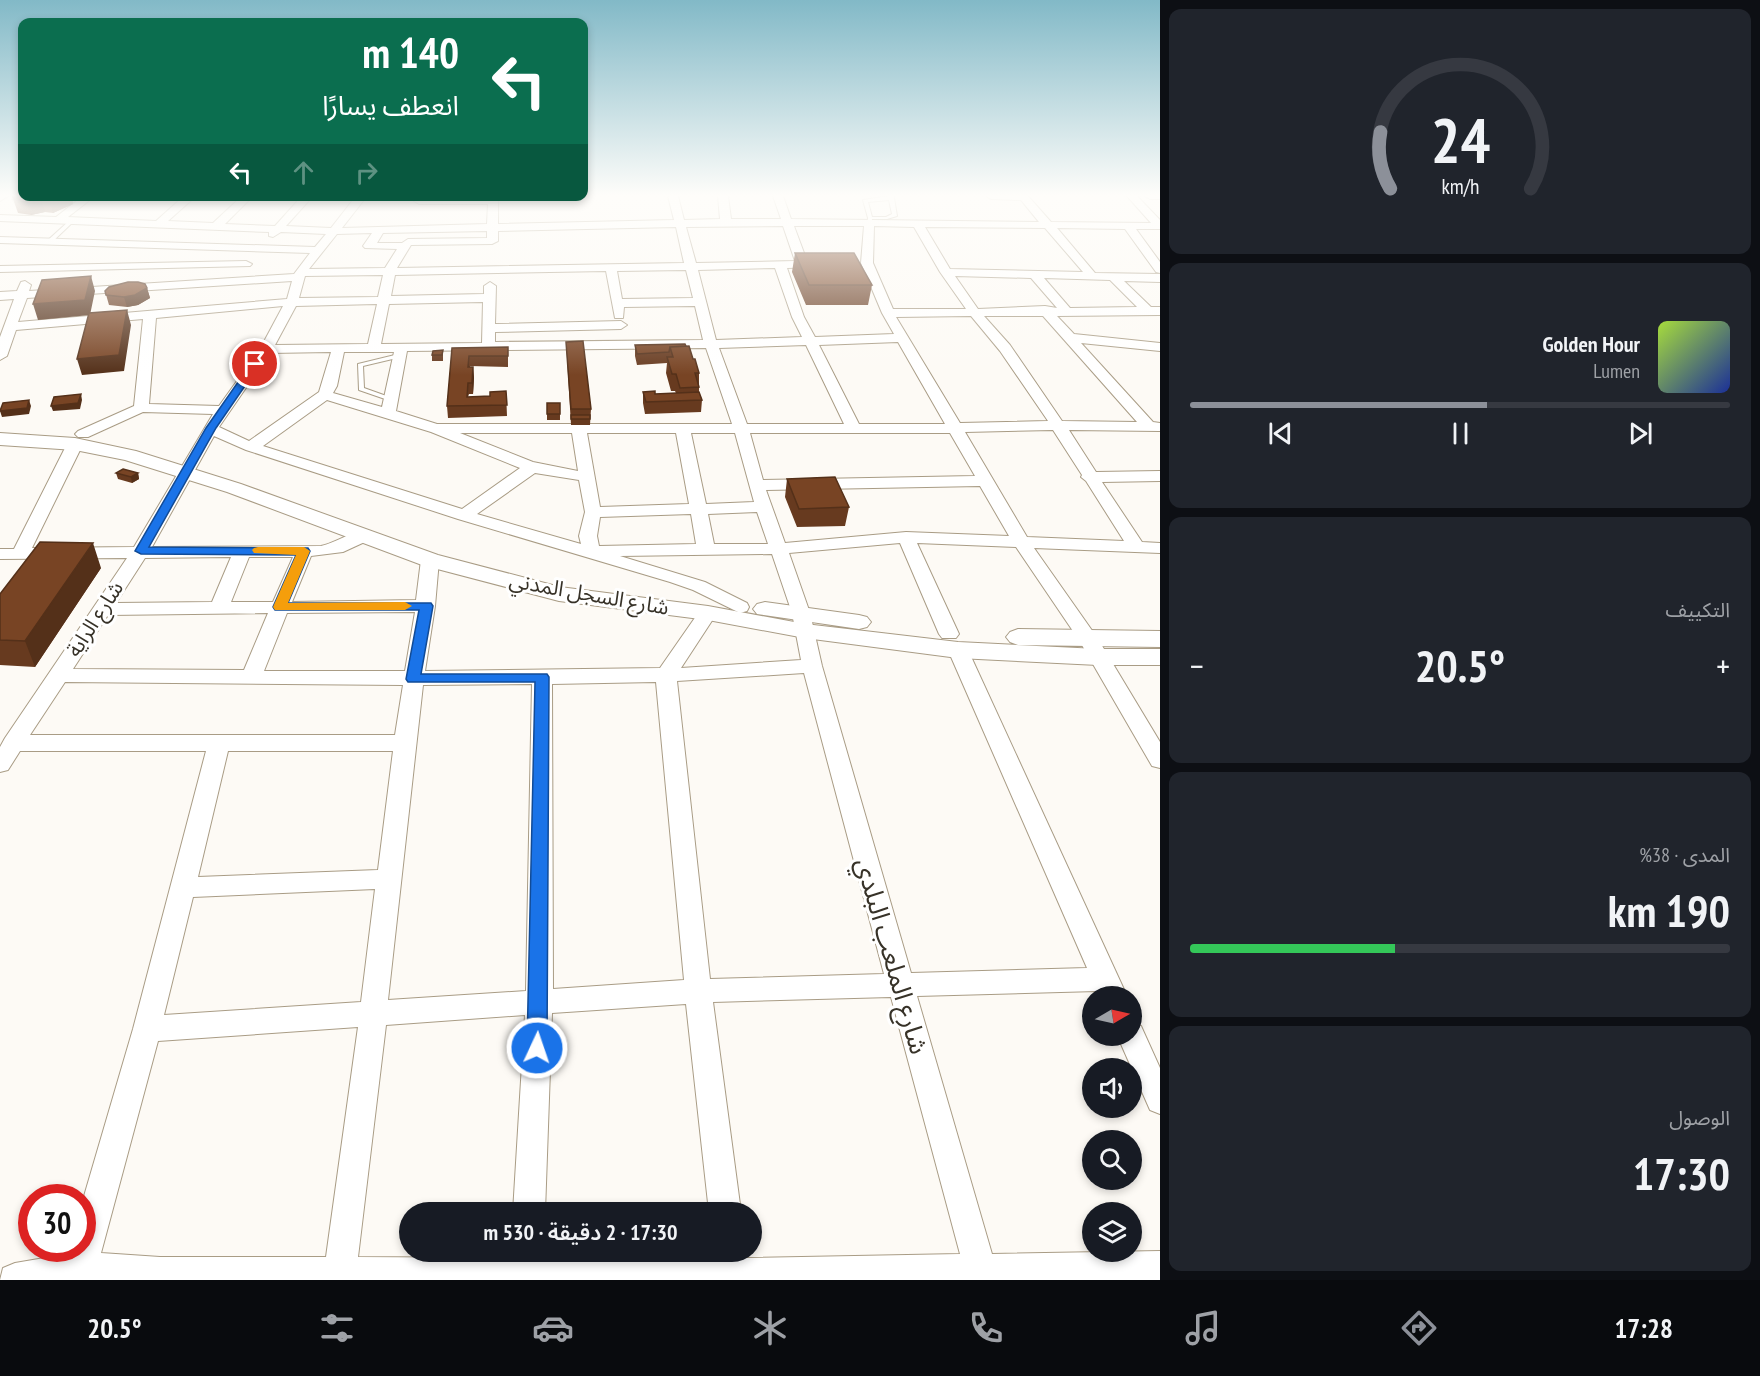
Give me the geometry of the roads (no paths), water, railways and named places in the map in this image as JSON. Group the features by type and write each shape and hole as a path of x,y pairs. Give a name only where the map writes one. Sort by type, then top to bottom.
{"street":[{"path":"244,279 246,264 253,256"},
{"path":"299,275 313,256"},
{"path":"374,349 390,272 398,256"},
{"path":"0,296 299,275 390,272 491,256 611,268 835,264"},
{"path":"488,346 491,256"},
{"name":"شارع الملعب البلدي","path":"689,256 711,344 803,622 812,666 982,1275"},
{"path":"799,256 802,264"},
{"path":"863,256 862,263 888,313 957,428 984,481 1021,542 1093,648 1160,760"},
{"path":"936,256 975,313 1005,348 1058,425 1089,477 1137,548"},
{"path":"1075,256 1092,276"},
{"path":"0,269 246,264"},
{"path":"780,265 798,317 854,428"},
{"path":"611,268 624,345"},
{"path":"1,351 32,269"},
{"path":"946,272 1160,278"},
{"path":"1034,274 1066,310"},
{"name":"شارع الراية","path":"0,764 141,551 211,428 266,349 292,302 299,275"},
{"path":"1114,277 1154,311"},
{"path":"9,327 292,302 489,298"},
{"path":"617,303 700,302"},
{"path":"888,313 1044,310 1154,311"},
{"path":"1044,310 1154,427"},
{"path":"141,408 150,314"},
{"path":"490,328 621,325"},
{"path":"266,349 374,349 400,353 488,346 711,344 903,338"},
{"path":"1072,338 1160,347"},
{"path":"251,447 325,395 330,386 338,349"},
{"path":"389,406 400,353"},
{"path":"325,395 389,406 491,453 560,474 585,476"},
{"path":"20,554 79,439 141,408 224,410"},
{"path":"436,429 579,431 1058,425 1154,427"},
{"path":"211,428 231,440 251,447 464,515 591,551 699,586 740,606"},
{"name":"شارع السجل المدني","path":"0,430 79,439 129,455 189,466 472,558 551,578 740,606 803,622"},
{"path":"684,430 706,549"},
{"path":"579,431 593,512 588,536 591,551"},
{"name":"شارع السجل المدني","path":"0,440 79,439"},
{"name":"شارع السجل المدني","path":"189,466 234,488 430,560 559,594 954,642 1093,648 1160,657"},
{"path":"464,515 533,467"},
{"path":"1089,477 1160,476"},
{"path":"756,485 984,481"},
{"path":"593,512 765,507"},
{"path":"0,554 330,550 363,536"},
{"path":"591,551 779,549 906,537 1160,548"},
{"path":"906,537 1108,986"},
{"path":"219,608 243,550"},
{"path":"251,677 304,551"},
{"path":"340,1273 375,1012 405,743 426,606 430,560"},
{"path":"101,609 426,606"},
{"path":"708,613 666,675 698,992 723,1202"},
{"name":"شارع السجل المدني","path":"1093,648 1160,639"},
{"path":"58,675 413,679 666,675 812,666"},
{"path":"529,1202 539,1001 542,677"},
{"path":"80,1268 147,1029 219,742"},
{"path":"13,743 405,743"},
{"path":"183,887 390,879"},
{"path":"147,1029 698,992 901,986 1082,988"},
{"path":"1136,1046 1160,1100"},
{"path":"15,1280 80,1268 159,1277 340,1273 527,1263 982,1275 1160,1267"}],"lane":[{"path":"389,406 361,389 359,367 362,363 400,353"}]}
